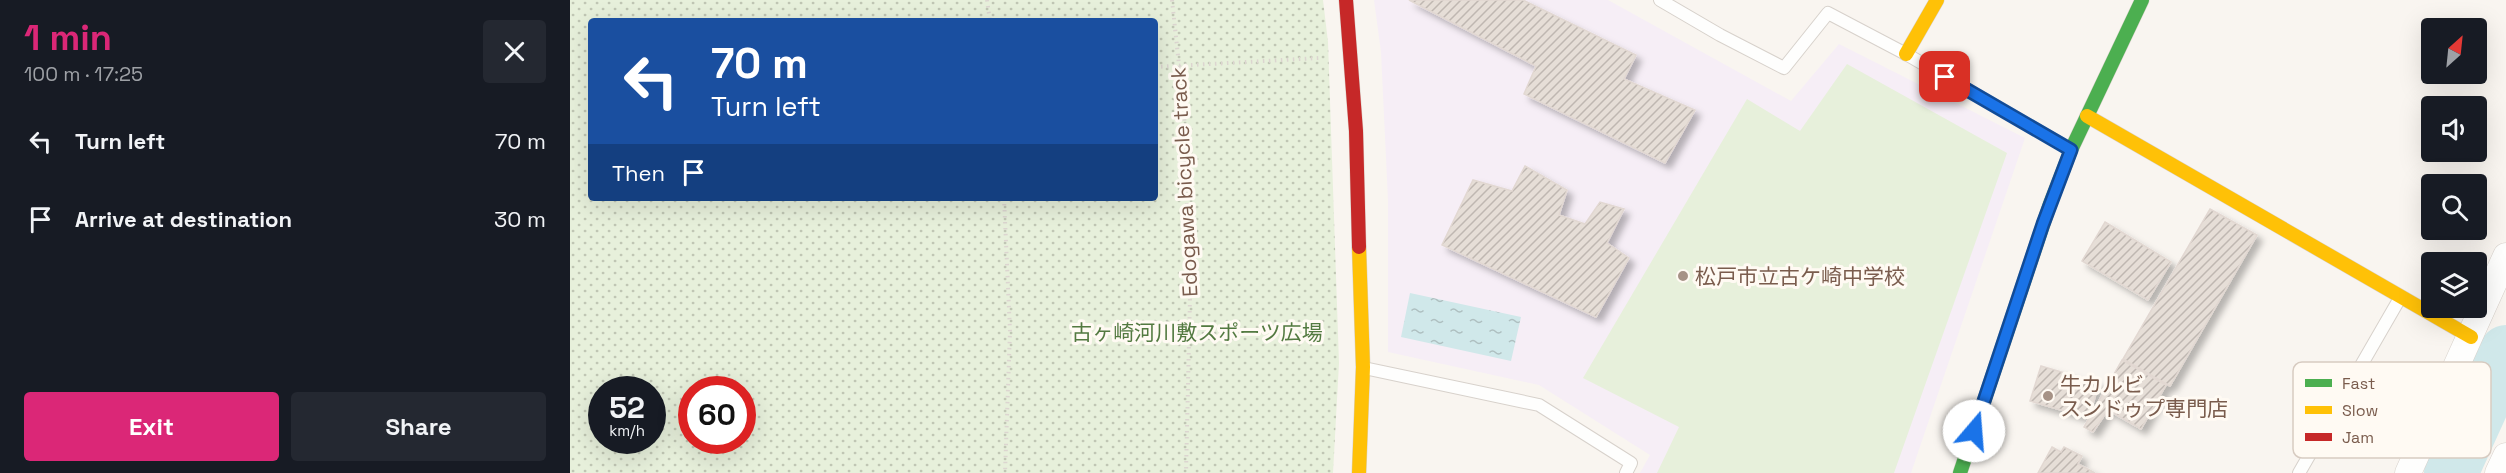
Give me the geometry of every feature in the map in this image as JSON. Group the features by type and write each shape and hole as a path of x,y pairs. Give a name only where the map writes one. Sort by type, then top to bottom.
{"street":[{"path":"1346,0 1356,132 1363,368 1359,473"},
{"path":"1906,54 1936,0"},
{"path":"1960,473 2043,224 2071,150 2142,0"},
{"path":"2087,116 2471,337"},
{"path":"2459,362 2506,256"},
{"path":"2498,473 2506,456"},
{"path":"2408,473 2415,458"}],"lane":[{"path":"1660,0 1720,35 1784,68 1828,12 1906,54 2071,150"},
{"path":"2363,362 2400,297"},
{"path":"1363,368 1539,405 1631,464 1626,473"},
{"path":"2299,473 2308,458"}],"path":[{"path":"987,0 990,18"},
{"name":"Edogawa bicycle track","path":"1172,0 1179,65 1183,80 1190,297 1186,473"},
{"path":"1158,67 1320,58"},
{"path":"1004,201 1010,331 1005,473"}],"shaded area":[{"name":"松戸市立古ケ崎中学校","path":"1374,0 1608,0 1791,101 1839,44 2025,138 1911,473 1640,473 1650,455 1539,385 1388,352 1388,200 1381,52"}],"green space":[{"name":"古ヶ崎河川敷スポーツ広場","path":"570,0 1323,0 1328,42 1339,363 1333,473 570,473"},
{"path":"1847,64 2007,153 1894,473 1657,473 1679,427 1583,378 1747,99 1800,131"}],"water":[{"path":"1410,293 1521,317 1511,361 1401,337"}],"building":[{"path":"1409,0 1523,0 1636,55 1624,79 1695,110 1665,163 1524,94 1536,66"},
{"path":"1525,166 1567,190 1559,215 1585,224 1600,202 1624,209 1607,243 1629,258 1596,317 1442,245 1473,180 1512,191"},
{"path":"2210,209 2257,235 2170,386 2123,359"},
{"path":"2105,222 2171,262 2148,300 2082,261"},
{"path":"2122,360 2166,385 2141,429 2108,410 2093,432 2084,427"},
{"path":"2041,366 2099,383 2089,418 2030,401"},
{"path":"2052,447 2061,452 2064,447 2082,456 2078,464 2095,473 2038,473"}],"waterway":[{"path":"2491,385 2506,352"},
{"path":"2451,473 2458,458"}],"traffic: fast":[{"path":"1960,473 2050,204 2071,150 2142,0"}],"traffic: slow":[{"path":"1906,54 1937,0"},
{"path":"2087,116 2471,337"},
{"path":"1359,247 1363,367 1359,473"}],"traffic: jam":[{"path":"1346,0 1356,131 1359,247"}],"place":[{"name":"松戸市立古ケ崎中学校","path":"1683,276"},
{"name":"牛カルビ スンドゥプ専門店","path":"2048,396"}],"route":[{"path":"1945,77 2071,150 2043,224 1974,431"}]}
